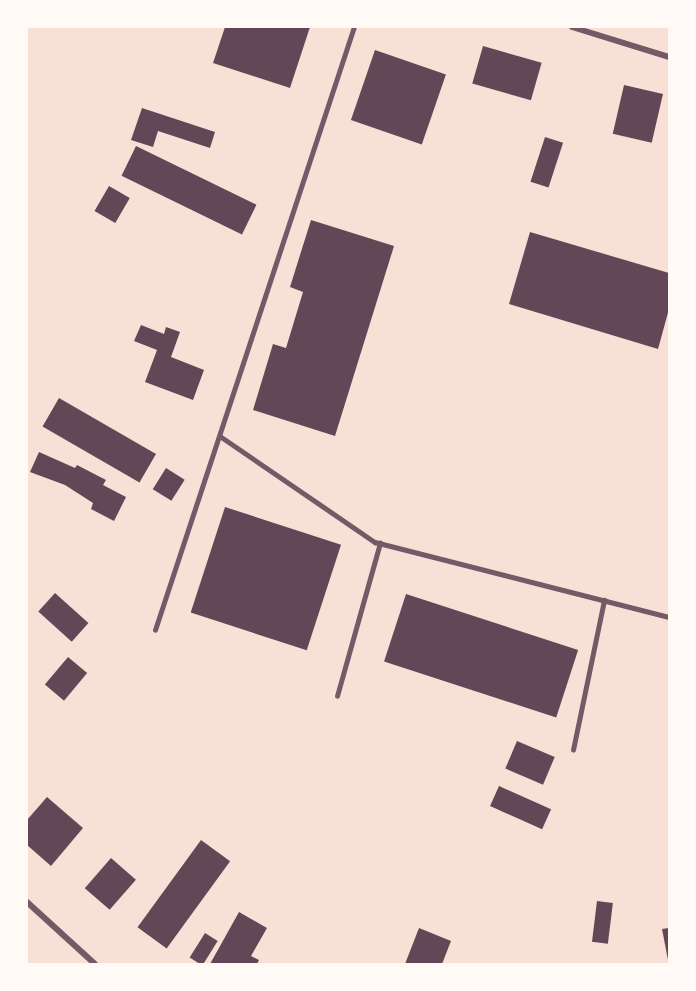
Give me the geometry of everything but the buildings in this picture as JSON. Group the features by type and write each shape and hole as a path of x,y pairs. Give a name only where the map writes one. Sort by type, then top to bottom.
{"street":[{"path":"573,27 669,57"},
{"path":"27,902 94,964"}],"lane":[{"path":"154,630 354,27"},
{"path":"220,436 380,543 669,616"},
{"path":"337,696 380,543"},
{"path":"573,750 604,600"}]}
